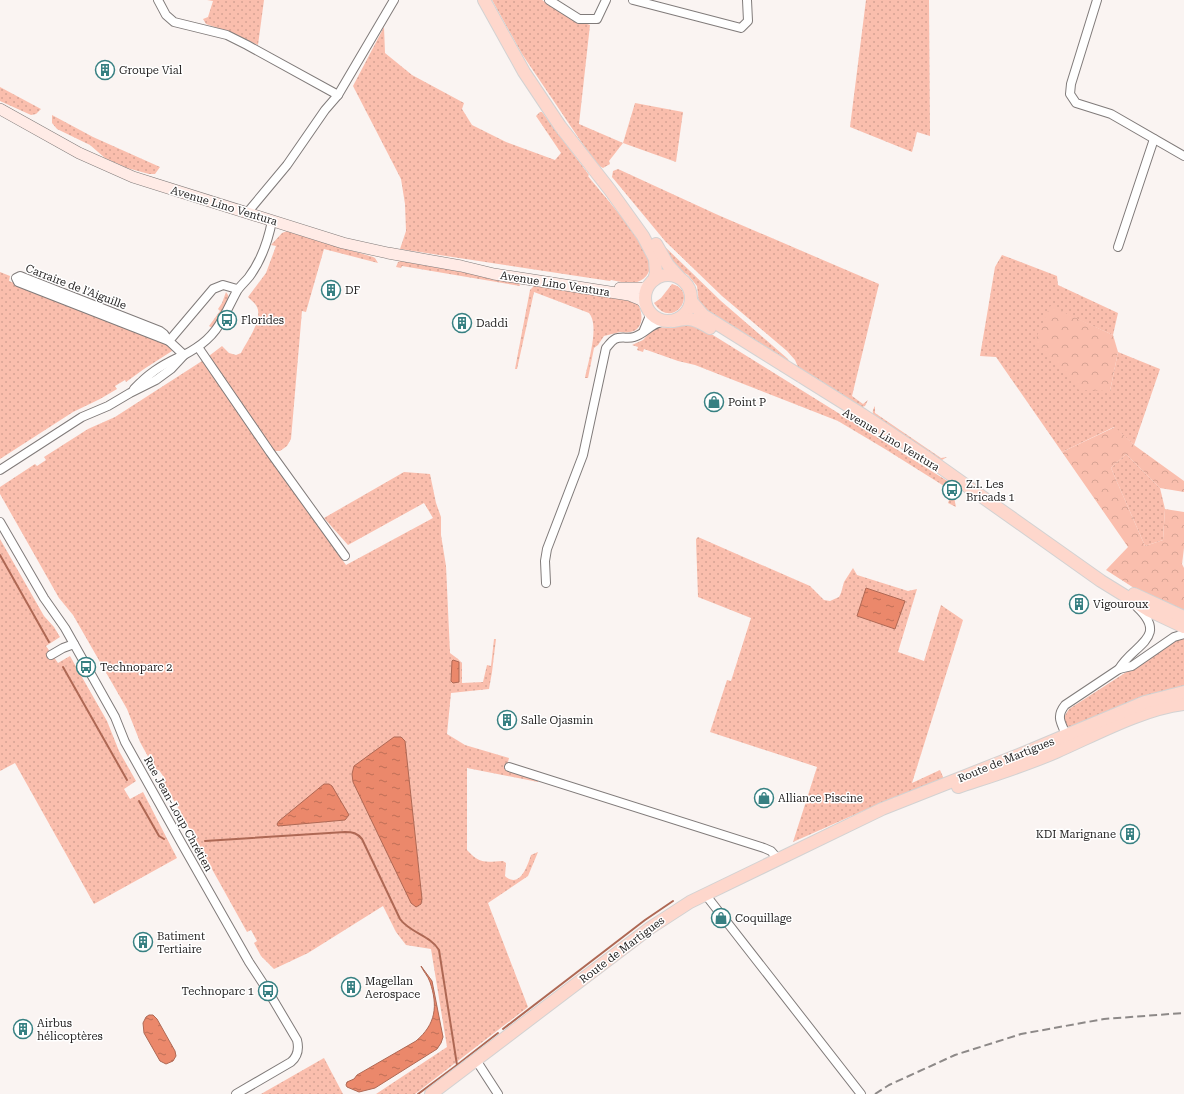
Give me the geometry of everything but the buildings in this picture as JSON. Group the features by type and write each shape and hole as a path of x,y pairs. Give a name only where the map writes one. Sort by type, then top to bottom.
{"main road":[{"path":"484,0 524,72 560,126 610,190 644,236 651,249 656,264 651,284 645,295 648,308 652,315 658,319 670,321 681,317 687,312 691,301 690,289 668,265 651,236 610,190"},
{"name":"Avenue Lino Ventura","path":"0,109 79,153 107,166 164,188 343,244 461,266 494,274 629,295 641,300 648,308"},
{"name":"Avenue Lino Ventura","path":"461,266 531,274 625,289 651,284"},
{"path":"651,284 664,275 679,277"},
{"name":"Avenue Lino Ventura","path":"691,301 695,308 706,317 863,415 946,472"},
{"name":"Avenue Lino Ventura","path":"670,321 687,318 703,324 826,401 946,472"},
{"path":"946,472 1126,598 1184,627"},
{"path":"1037,535 1104,578 1142,598 1184,617"},
{"name":"Route de Martigues","path":"431,1094 650,928 690,902 882,809 1066,736 1144,702 1184,692"},
{"name":"Route de Martigues","path":"831,834 914,803 1026,765 1142,714 1173,705 1184,704"}],"street":[{"path":"158,0 166,15 174,22 227,35 338,95"},
{"path":"247,213 287,165 325,110 338,95 394,0"},
{"path":"549,0 579,19 597,19 606,0"},
{"path":"633,0 741,28 748,21 747,0"},
{"path":"1097,0 1071,84 1070,94 1076,103 1111,114 1184,156"},
{"path":"1118,247 1154,139"},
{"path":"0,470 82,417 108,406 130,393 146,386 171,369 184,355 208,339 219,325 237,289 257,266 262,256 272,221"},
{"name":"Carraire de l'Aiguille","path":"169,341 18,282 16,278 20,276 160,330 184,355"},
{"path":"169,341 213,290 222,285 237,289"},
{"path":"643,331 649,318 648,308"},
{"path":"546,583 546,549 583,455 605,352 608,345 618,338 632,338 656,323 670,321"},
{"path":"198,347 273,456 345,556"},
{"name":"Rue Jean-Loup Chrétien","path":"0,522 44,598 65,628 116,717 125,742 182,844 249,962 297,1040 297,1054 291,1062 237,1094"},
{"path":"1119,669 1125,659 1147,640 1150,630 1146,617 1126,598"},
{"path":"1056,752 1066,741 1066,736 1059,717 1063,708 1067,704 1119,669 1132,666 1174,637 1184,634"},
{"path":"51,655 74,644"},
{"path":"509,767 764,848 770,851 778,859"},
{"path":"705,894 861,1094"},
{"path":"476,1060 498,1094"}],"green space":[{"path":"207,0 264,0 258,45 232,33 206,24 203,19 208,17 213,1"},
{"path":"492,0 542,0 573,19 590,25 579,124 623,143 609,161 610,164 603,168 599,166 582,143 522,54"},
{"path":"866,0 929,0 930,136 917,132 912,152 850,127"},
{"path":"384,27 385,53 412,75 464,103 462,109 472,125 506,142 555,160 561,153 536,116 542,112 589,175 588,176 634,233 648,257 650,266 649,272 646,276 636,282 627,283 400,249 406,231 405,204 401,179 353,86"},
{"path":"0,87 41,109 36,114 31,115 0,101"},
{"path":"635,103 683,112 676,162 623,143"},
{"path":"52,115 93,137 160,167 155,174 149,174 127,168 105,158 90,145 57,129 52,123"},
{"path":"618,169 718,215 879,284 852,396 863,404 868,400 865,406 860,408 798,367 795,360 787,351 722,296 665,241 612,177 613,171"},
{"path":"287,231 373,257 378,263 324,249 306,312 302,311 291,439 287,446 280,451 274,451 209,356 222,346 229,353 236,355 241,353 254,330 258,318 257,307 248,297 266,273 276,246 271,245 282,233"},
{"path":"659,241 721,301 788,359 789,362 706,312 699,303 697,286 688,275 677,269"},
{"path":"1002,255 1057,276 1058,285 1118,313 1113,335 1050,307 1110,391 1118,352 1160,369 1134,445 1114,427 1062,452 996,357 980,356 995,267"},
{"path":"401,261 512,279 519,282 520,286 402,266 401,268 396,267 398,262"},
{"path":"0,272 10,276 9,281 168,344 172,351 126,382 125,380 115,386 117,389 73,412 0,459"},
{"path":"672,284 680,288 684,294 684,301 681,307 675,312 669,313 661,311 654,303 661,298"},
{"path":"534,286 629,299 636,303 640,308 640,326 633,331 620,332 604,336 594,348 588,378 585,378 593,335 592,319 589,313 534,292 517,369 515,369 530,290"},
{"path":"226,292 229,298 217,322 212,328 209,326 220,311 218,309"},
{"path":"1050,306 1113,335 1118,352 1110,391 1079,390 1035,341"},
{"path":"683,324 700,327 949,482 953,492 956,507 948,503 952,491 838,421 695,365 678,361 644,349 643,352 637,350 638,347 632,345 643,340 653,329 657,327 673,328"},
{"path":"202,361 346,565 433,518 424,503 348,545 324,518 404,472 430,474 436,503 441,517 441,535 446,566 450,653 462,663 462,683 483,682 487,665 491,666 494,639 496,639 489,689 451,693 447,734 465,745 509,758 506,770 538,780 538,782 467,768 467,850 479,860 491,862 503,861 506,863 505,876 515,880 522,874 531,855 538,852 528,876 488,903 528,1007 415,1094 376,1094 447,1047 431,949 406,945 396,932 383,906 308,953 274,969 261,956 254,943 257,941 251,930 247,932 163,781 165,779 159,770 156,771 140,742 127,709 73,615 59,598 0,494 0,487 35,464 37,466 46,460 44,457 88,429 115,417"},
{"path":"875,406 875,413 941,458 947,457 937,461 875,418 873,415 873,409"},
{"path":"1115,427 1134,445 1184,481 1184,492 1160,488 1126,454 1111,468 1145,546 1163,540 1165,509 1184,512 1184,548 1182,564 1184,568 1184,612 1134,588 1106,570 1128,547 1062,452"},
{"path":"1126,454 1160,488 1165,509 1163,540 1145,546 1111,468"},
{"path":"698,537 810,586 824,600 830,601 839,597 844,582 853,568 857,575 908,591 917,589 898,652 924,661 941,605 963,620 912,783 940,770 944,779 874,806 793,842 817,767 710,732 727,680 731,681 751,618 698,597 696,539"},
{"path":"0,539 44,616 54,627 60,637 46,646 58,663 70,656 107,721 119,751 136,781 124,789 130,799 143,792 177,858 94,904 15,763 0,771"},
{"path":"1182,638 1184,639 1184,690 1069,728 1067,726 1064,717 1069,709 1176,640"},
{"path":"324,1058 343,1094 261,1094"}],"water":[{"path":"866,588 905,601 895,629 857,616"},
{"path":"453,660 459,662 459,682 453,683 451,681"},
{"path":"394,737 401,737 405,741 422,899 421,904 416,907 411,903 353,782 352,774 354,766"},
{"path":"324,784 329,784 332,786 349,815 345,820 278,826 277,824 279,821"},
{"path":"421,966 432,981 443,1037 441,1043 437,1049 375,1088 359,1092 347,1087 347,1082 416,1041 428,1028 434,1014 434,999 430,982"},
{"path":"149,1015 153,1015 157,1019 175,1051 176,1056 173,1061 166,1064 160,1061 144,1033 143,1023"}],"waterway":[{"path":"0,555 49,642"},
{"path":"63,667 127,780"},
{"path":"139,801 159,836 164,839"},
{"path":"205,841 345,832 355,833 362,839 400,919 409,928 431,941 439,950 457,1065 418,1094"},
{"path":"503,1029 645,920 673,901"},
{"path":"457,1065 498,1033"}],"railway":[{"path":"875,1094 889,1085 955,1055 1021,1034 1104,1019 1184,1013"}],"place":[{"name":"Groupe Vial","path":"105,70"},
{"name":"DF","path":"331,290"},
{"name":"Florides","path":"227,320"},
{"name":"Daddi","path":"462,323"},
{"name":"Point P","path":"714,402"},
{"name":"Z.I. Les Bricads 1","path":"952,490"},
{"name":"Vigouroux","path":"1079,604"},
{"name":"Technoparc 2","path":"86,667"},
{"name":"Salle Ojasmin","path":"507,720"},
{"name":"Alliance Piscine","path":"764,798"},
{"name":"KDI Marignane","path":"1130,834"},
{"name":"Coquillage","path":"721,918"},
{"name":"Batiment Tertiaire","path":"143,942"},
{"name":"Magellan Aerospace","path":"351,987"},
{"name":"Technoparc 1","path":"268,991"},
{"name":"Airbus hélicoptères","path":"23,1029"}]}
